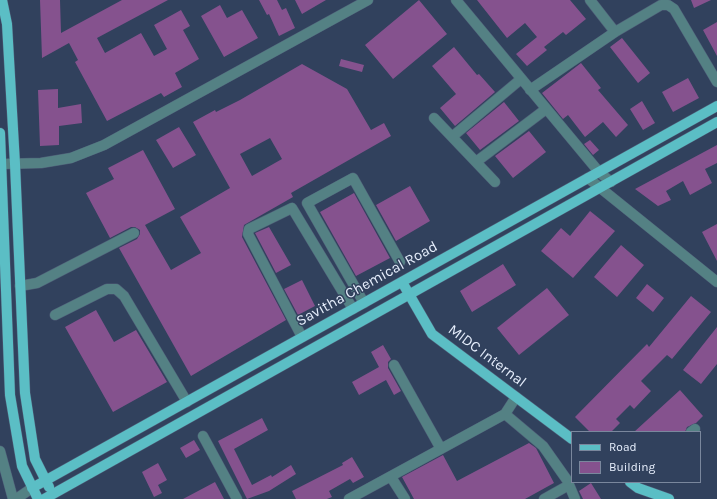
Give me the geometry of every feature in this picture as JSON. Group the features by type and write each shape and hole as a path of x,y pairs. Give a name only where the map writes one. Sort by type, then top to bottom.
{"main road":[{"path":"2,0 7,24 16,164 25,394 35,459 46,481 51,497"},
{"name":"Savitha Chemical Road","path":"32,488 717,106"},
{"name":"Savitha Chemical Road","path":"51,497 717,122"},
{"path":"0,133 10,395 22,466 38,499"},
{"name":"MIDC Internal","path":"402,282 432,334 571,438"},
{"path":"637,484 669,499"}],"street":[{"path":"2,164 41,163 71,158 104,145 368,0"},
{"path":"456,0 599,172 611,182"},
{"path":"590,0 615,32"},
{"path":"530,90 615,32 661,5 668,5 674,9 717,82"},
{"path":"453,136 521,79"},
{"path":"476,162 546,109"},
{"path":"434,118 453,136 495,182"},
{"path":"364,303 307,203 353,178 400,262"},
{"path":"588,178 717,282"},
{"path":"302,337 248,234 249,229 292,208 352,309"},
{"path":"20,286 37,283 134,233"},
{"path":"55,315 107,289 116,289 124,296 186,402"},
{"path":"394,364 441,449"},
{"path":"349,499 505,414 516,397"},
{"path":"505,414 543,446 569,485 574,499"},
{"path":"203,436 237,499"},
{"path":"0,451 13,499"},
{"path":"391,477 405,499"},
{"path":"544,499 569,485"},
{"path":"16,499 32,488"}],"building":[{"path":"40,0 60,0 61,33 122,0 168,0 97,38 105,53 141,33 154,56 167,49 154,25 181,10 190,26 183,30 199,59 175,73 182,87 164,97 161,93 107,121 75,62 78,60 69,43 42,58"},
{"path":"259,0 277,0 282,10 286,8 295,28 279,36 269,14 267,15"},
{"path":"295,0 326,0 302,14"},
{"path":"419,0 447,34 393,79 365,45"},
{"path":"477,0 570,0 586,19 566,35 563,32 544,47 547,50 527,66 516,54 537,37 525,23 507,38"},
{"path":"691,0 711,0 694,8"},
{"path":"220,5 227,18 242,10 258,38 224,57 201,16"},
{"path":"717,22 717,56 703,30"},
{"path":"622,38 650,73 638,83 610,47"},
{"path":"454,47 477,75 479,74 495,92 455,126 440,108 456,94 432,66"},
{"path":"341,59 364,65 362,72 339,66"},
{"path":"581,63 601,88 598,90 628,125 616,137 603,122 585,137 568,115 563,119 542,93"},
{"path":"302,64 347,89 371,130 384,123 391,136 291,193 293,197 244,225 242,237 286,320 191,376 119,248 137,239 140,234 140,230 135,227 131,227 110,238 86,193 114,179 108,168 143,150 175,209 145,225 171,270 201,253 180,217 230,188 193,122 215,110 216,112 240,100","holes":["270,138 282,159 252,176 240,154"]},
{"path":"688,78 699,98 673,112 662,92"},
{"path":"58,89 58,108 81,104 82,123 59,126 59,145 40,146 38,90"},
{"path":"642,101 655,123 643,130 630,109"},
{"path":"504,102 519,121 480,150 466,133"},
{"path":"179,127 196,155 173,168 156,140"},
{"path":"529,131 546,152 513,178 495,156"},
{"path":"590,140 599,150 593,155 584,144"},
{"path":"717,145 717,163 705,169 712,183 690,195 683,181 666,191 671,200 658,206 635,189"},
{"path":"410,186 430,221 396,241 376,205"},
{"path":"354,193 390,258 356,276 320,212"},
{"path":"590,211 615,231 573,278 541,251 561,228 570,236"},
{"path":"717,224 717,261 702,232"},
{"path":"269,227 291,265 276,273 255,233"},
{"path":"621,245 644,265 617,297 594,277"},
{"path":"503,264 516,285 472,312 460,291"},
{"path":"302,280 315,306 298,315 284,289"},
{"path":"647,284 664,298 653,312 636,298"},
{"path":"547,288 569,315 519,355 497,328"},
{"path":"691,296 711,312 672,359 667,355 641,381 651,391 634,409 630,405 616,419 620,423 612,431 589,431 575,417 647,344 649,347"},
{"path":"96,310 114,342 136,330 167,382 113,412 65,327"},
{"path":"717,327 717,364 701,384 683,370"},
{"path":"383,345 391,359 388,362 388,368 401,391 394,395 386,380 359,395 352,382 379,367 371,352"},
{"path":"680,390 703,416 696,423 687,427 685,431 635,431"},
{"path":"262,418 268,430 234,449 252,485 271,475 272,477 291,465 296,474 269,491 247,499 218,441"},
{"path":"194,440 200,450 186,458 180,448"},
{"path":"529,443 536,448 554,483 525,499 414,499 402,477 443,455 457,481"},
{"path":"352,457 364,477 353,483 350,479 329,491 332,497 327,499 296,499 292,491 343,465 342,463"},
{"path":"158,463 167,480 158,485 162,493 154,497 142,472"},
{"path":"215,482 224,499 183,499"},
{"path":"591,483 601,499 583,499 579,491"}]}
